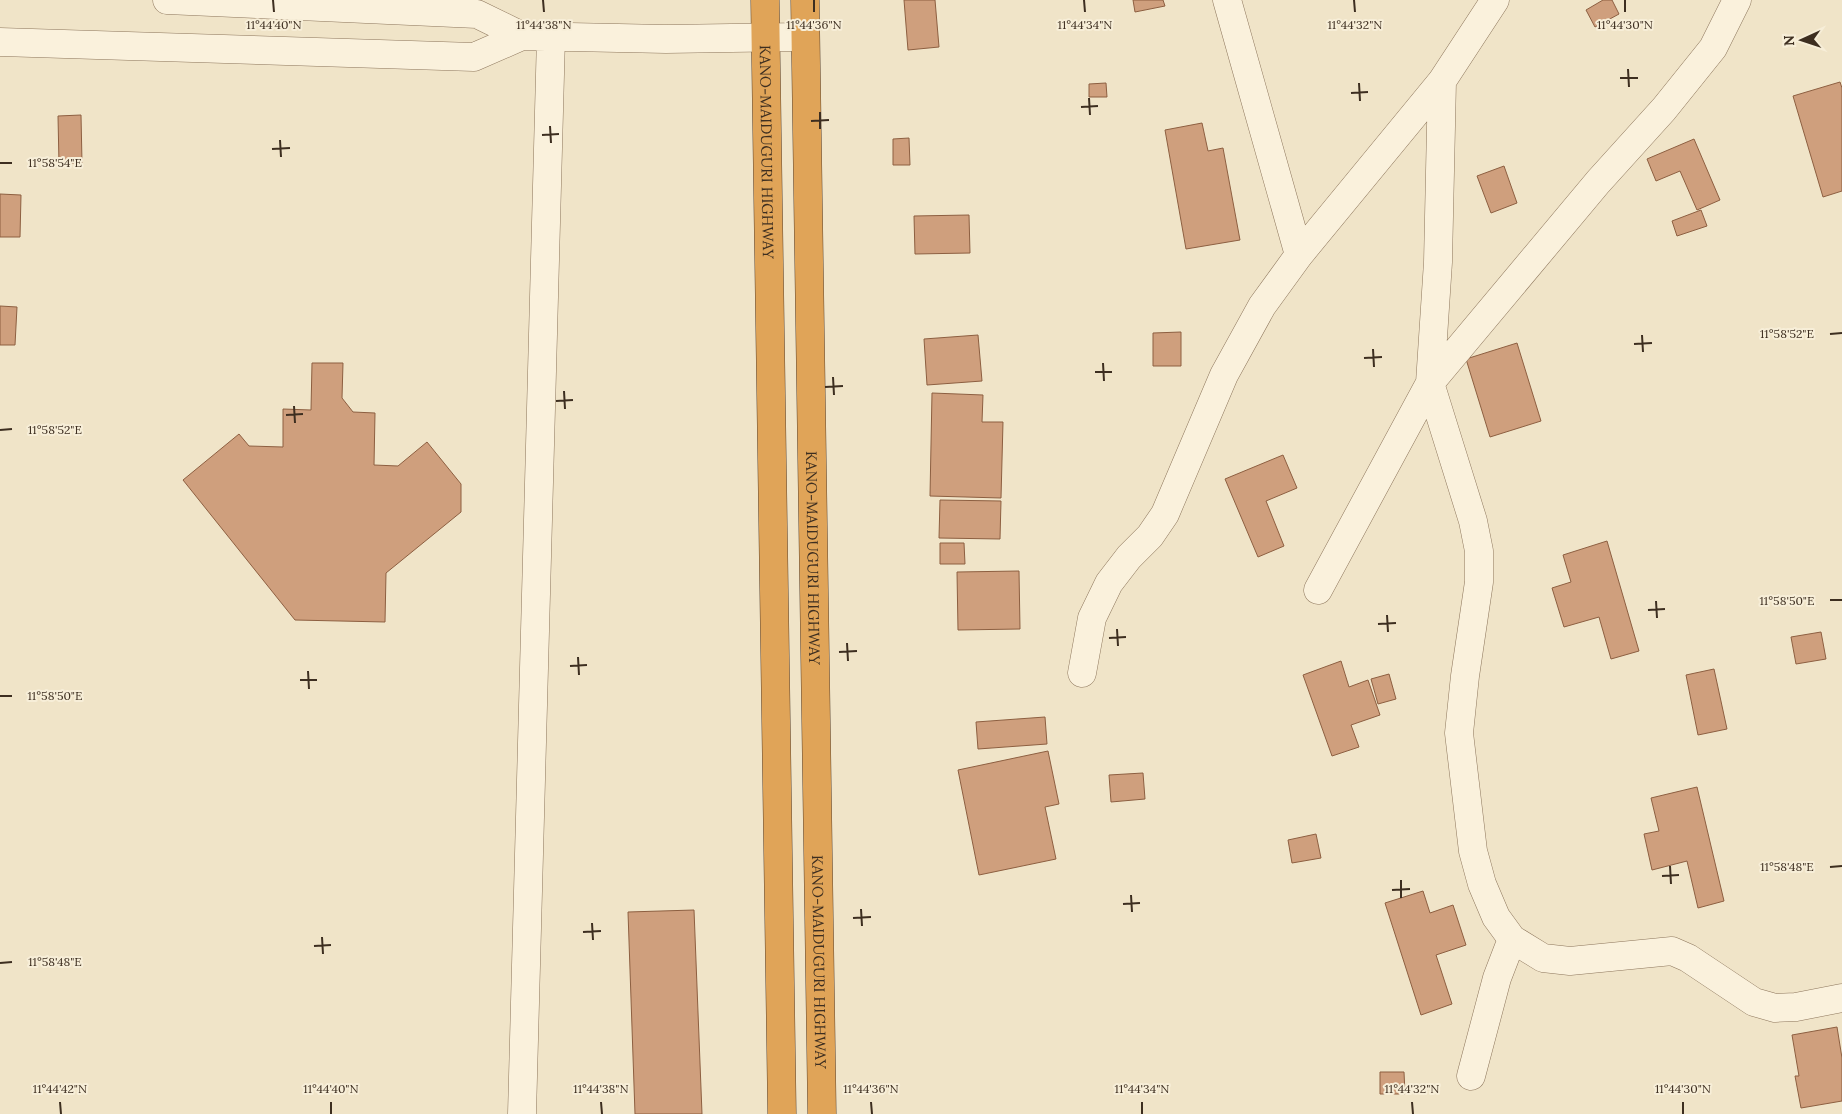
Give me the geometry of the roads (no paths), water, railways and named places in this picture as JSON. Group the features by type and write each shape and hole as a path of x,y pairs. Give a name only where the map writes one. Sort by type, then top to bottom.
{"highway":[{"name":"KANO-MAIDUGURI HIGHWAY","path":"765,0 782,1114"},
{"name":"KANO-MAIDUGURI HIGHWAY","path":"804,0 822,1114"}],"street":[{"path":"167,0 477,14 522,36"},
{"path":"1227,0 1299,255"},
{"path":"1082,673 1092,618 1109,583 1129,557 1150,536 1165,514 1224,375 1262,306 1299,255 1442,81 1495,0"},
{"path":"1318,590 1430,383 1598,182 1664,109 1713,48 1737,0"},
{"path":"0,42 474,57 522,36 805,37"},
{"path":"522,1114 550,36"},
{"path":"1442,81 1438,262 1430,383 1473,521 1479,551 1479,582 1465,676 1459,733 1473,851 1482,884 1496,917 1512,939 1535,954 1557,961 1672,951 1688,958 1754,1002 1775,1008 1796,1007 1842,998"},
{"path":"1471,1076 1497,978 1512,939"}]}
